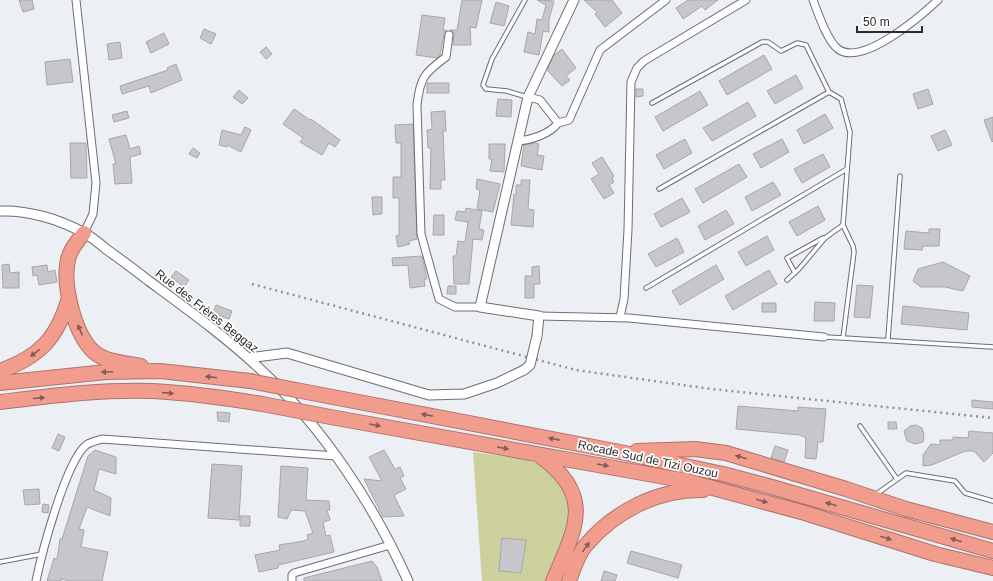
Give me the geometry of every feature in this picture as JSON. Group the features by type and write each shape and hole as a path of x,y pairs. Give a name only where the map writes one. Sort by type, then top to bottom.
{"highway":[{"path":"84,233 76,242 69,257 67,276 69,297 84,340 95,352 107,359 160,371"},
{"path":"0,371 18,365 38,352 64,316 69,297"},
{"path":"0,383 106,372 160,371"},
{"name":"Rocade Sud de Tizi Ouzou","path":"160,371 250,382 296,390 620,452 765,484 993,551"},
{"name":"Rocade Sud de Tizi Ouzou","path":"0,402 106,392 152,391 262,404 687,481 724,490 936,554 993,568"},
{"path":"620,452 695,449 726,453 872,498 993,532"},
{"path":"536,454 554,466 562,475 574,497 575,525 553,581"},
{"path":"568,581 585,546 606,526 639,503 677,492 690,490 724,490"}],"street":[{"path":"76,0 96,183 93,214 84,233"},
{"path":"480,307 528,98 574,0"},
{"path":"518,141 526,140 553,130 558,123 568,120 600,50 666,0"},
{"path":"620,318 624,300 628,230 631,82 637,68 644,61 746,0"},
{"path":"813,0 831,42 838,50 850,53 861,52 877,46 926,12 938,0"},
{"path":"449,35 446,56 430,69 420,84 417,105 421,234 439,299 455,307 480,307 539,316 620,318 824,337"},
{"path":"528,98 540,100 558,123"},
{"name":"Rue des Frères Beggaz","path":"0,211 17,211 31,214 58,222 84,233 218,332 248,358 288,397 336,456 390,545 408,581"},
{"path":"248,358 287,353 429,395 464,394 497,383 524,370 530,365 537,336 539,316"},
{"path":"36,581 42,554 67,480 76,457 86,445 102,439 336,456"},
{"path":"292,581 292,575 294,573 390,545"}],"lane":[{"path":"525,0 492,59 483,85 486,89 507,91 528,98"},
{"path":"652,103 762,42 768,42 781,51 798,43 806,45 829,92 841,99 850,132 844,225 854,252 843,338"},
{"path":"659,189 829,92"},
{"path":"646,288 847,169"},
{"path":"888,339 900,176"},
{"path":"795,273 786,258 825,238 844,225"},
{"path":"787,280 795,273 825,238"},
{"path":"824,337 888,339 993,347"},
{"path":"860,426 897,479"},
{"path":"872,498 906,472 955,481 965,493 993,501"},
{"path":"0,562 42,554"}],"green space":[{"path":"473,452 534,462 549,469 560,481 568,497 571,521 565,541 549,581 482,581"}],"building":[{"path":"19,0 32,0 34,9 23,12"},
{"path":"462,0 482,0 476,28 470,27 471,45 453,45 454,33 450,30 457,30"},
{"path":"537,0 554,1 549,20 549,32 543,31 539,55 524,52 528,32 535,34 537,19 542,20 546,5"},
{"path":"584,0 612,0 622,13 605,27 595,14 597,12"},
{"path":"688,0 718,0 705,10 702,6 683,19 676,8"},
{"path":"496,2 509,6 504,26 490,23"},
{"path":"422,15 445,18 443,31 447,30 444,34 440,55 437,58 416,55"},
{"path":"204,29 216,34 211,44 200,38"},
{"path":"164,33 169,44 151,53 146,42"},
{"path":"120,42 122,58 109,60 107,44"},
{"path":"266,47 272,54 266,59 260,52"},
{"path":"562,49 576,68 566,76 570,80 562,86 547,70 554,55"},
{"path":"764,55 772,69 727,95 719,81"},
{"path":"70,59 73,82 47,85 45,62"},
{"path":"176,64 182,80 151,93 149,86 122,94 120,86 168,70 167,68"},
{"path":"796,75 803,88 775,104 767,91"},
{"path":"427,83 449,83 449,93 427,93"},
{"path":"636,89 643,89 643,96 636,97"},
{"path":"928,89 933,104 918,109 913,94"},
{"path":"239,90 248,98 242,104 233,97"},
{"path":"700,91 708,105 663,131 655,117"},
{"path":"498,99 512,100 511,117 496,116"},
{"path":"748,102 756,116 712,141 703,128"},
{"path":"294,109 310,120 311,119 340,140 335,147 329,143 322,155 300,142 303,138 283,124"},
{"path":"127,111 129,118 114,122 112,115"},
{"path":"445,111 446,131 443,131 445,180 441,180 441,189 430,189 431,148 428,148 427,130 432,129 431,112"},
{"path":"825,114 833,128 804,144 797,130"},
{"path":"993,117 993,141 992,142 984,120"},
{"path":"413,124 417,239 409,241 410,244 398,247 396,236 399,235 399,198 393,198 393,177 401,177 401,143 396,143 395,125"},
{"path":"245,127 251,130 241,152 227,145 227,147 219,145 222,130 241,135"},
{"path":"945,130 952,145 938,151 931,136"},
{"path":"126,135 130,149 139,146 141,154 130,157 132,183 115,184 113,164 116,164 109,139"},
{"path":"685,139 692,153 664,169 656,155"},
{"path":"782,139 789,152 761,168 753,154"},
{"path":"70,143 86,143 87,178 71,178"},
{"path":"535,143 539,144 537,155 544,156 542,170 521,166 524,145"},
{"path":"489,144 505,144 504,172 490,171 492,159 489,159"},
{"path":"193,148 200,153 197,158 189,154"},
{"path":"823,154 830,167 802,183 794,169"},
{"path":"602,157 614,176 612,178 614,182 609,185 614,193 604,199 591,179 599,174 592,163"},
{"path":"739,164 747,177 703,203 695,189"},
{"path":"477,179 500,184 493,212 477,209 480,190 476,189"},
{"path":"521,180 530,180 528,209 534,210 533,227 511,225 514,194 516,195 516,185 521,185"},
{"path":"773,182 781,195 752,211 745,197"},
{"path":"372,197 382,197 382,214 373,215"},
{"path":"682,198 690,212 661,227 654,214"},
{"path":"818,206 825,220 797,236 789,222"},
{"path":"466,208 482,211 479,229 484,230 482,240 473,239 469,284 454,284 453,256 456,256 458,241 465,242 468,222 455,220 457,211 465,212"},
{"path":"726,210 734,224 705,240 698,226"},
{"path":"434,215 444,215 444,235 433,235"},
{"path":"929,229 940,229 939,246 923,246 922,250 904,249 906,231 929,233"},
{"path":"767,236 774,250 746,266 738,252"},
{"path":"677,238 684,252 656,267 648,254"},
{"path":"422,256 427,279 424,279 425,286 410,288 408,265 393,266 392,258"},
{"path":"943,262 970,276 963,291 945,287 921,287 913,281 918,269"},
{"path":"9,264 10,273 19,272 19,288 3,288 2,265"},
{"path":"47,265 48,272 55,270 57,282 39,285 37,275 33,276 32,267"},
{"path":"716,265 724,279 680,305 672,291"},
{"path":"539,266 540,284 534,284 534,298 525,298 525,276 532,276 532,267"},
{"path":"769,270 777,284 733,310 725,296"},
{"path":"176,271 189,280 184,287 171,277"},
{"path":"857,285 873,286 870,318 854,317"},
{"path":"448,286 456,286 456,294 447,294"},
{"path":"815,302 835,303 834,321 814,321"},
{"path":"762,303 776,303 776,312 762,312"},
{"path":"216,305 232,311 229,319 213,313"},
{"path":"903,306 969,313 967,330 901,324"},
{"path":"972,400 993,402 993,409 972,407"},
{"path":"738,406 798,411 798,407 826,409 823,442 818,442 816,459 805,458 806,438 800,435 736,429"},
{"path":"217,412 230,413 229,422 218,421"},
{"path":"888,422 896,422 897,429 888,429"},
{"path":"916,425 922,428 924,434 923,442 915,444 907,441 904,431 910,426"},
{"path":"969,431 993,433 993,453 984,462 974,451 965,451 932,465 923,466 923,455 931,444 940,445 940,440 953,440 953,437 968,438"},
{"path":"58,434 65,437 59,451 52,448"},
{"path":"775,446 788,450 784,462 771,458"},
{"path":"95,450 116,457 116,474 99,469 94,490 111,498 110,516 87,507 79,529 84,530 81,547 108,552 102,581 69,581 61,579 61,581 47,581 54,558 57,559 60,539 62,539 88,456"},
{"path":"384,450 395,469 400,467 404,476 400,478 406,489 394,495 404,516 383,517 364,479 382,481 369,457"},
{"path":"212,464 242,466 239,520 208,518"},
{"path":"281,466 308,468 306,500 329,501 330,510 327,510 330,520 323,522 326,536 330,535 334,552 278,565 278,568 259,572 255,555 280,550 279,545 304,541 308,539 307,535 313,533 305,511 291,510 287,519 278,517"},
{"path":"39,489 40,504 25,505 23,490"},
{"path":"43,504 49,505 48,513 42,512"},
{"path":"240,516 250,516 250,526 240,526"},
{"path":"502,538 526,540 521,573 499,571"},
{"path":"631,551 682,565 678,578 627,563"},
{"path":"372,561 377,567 382,581 304,581 304,578"},
{"path":"604,571 617,575 615,581 601,581"}],"railway":[{"path":"252,284 576,370 711,389 993,418"}]}
